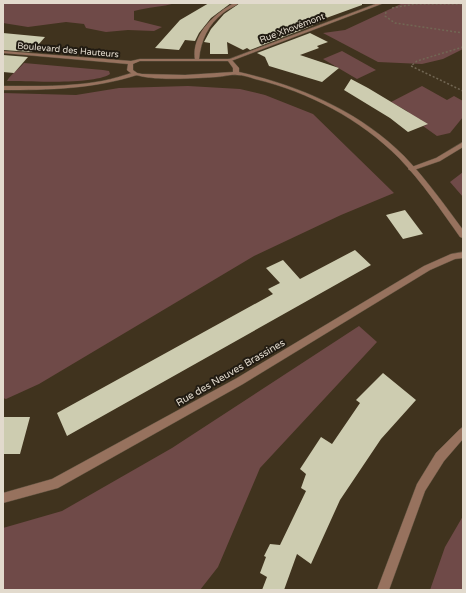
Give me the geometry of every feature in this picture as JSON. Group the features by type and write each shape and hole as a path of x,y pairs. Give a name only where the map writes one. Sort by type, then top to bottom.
{"street":[{"path":"197,59 198,50 204,32 211,21 238,3"},
{"name":"Rue Xhovémont","path":"229,60 382,3"},
{"name":"Boulevard des Hauteurs","path":"3,52 131,63 140,60 229,60"},
{"path":"229,60 236,68 236,73"},
{"path":"131,63 130,70 136,74 149,76 215,76 236,73 298,90 360,121 392,148 411,169 463,235"},
{"path":"3,88 83,86 119,80 136,74"},
{"path":"411,169 429,164 450,154 463,144"},
{"name":"Rue des Neuves Brassines","path":"3,498 54,484 240,381 427,268 454,256 463,255"},
{"path":"383,590 421,488 440,457 463,432"}],"path":[{"path":"411,3 415,4"},
{"path":"463,4 415,4 390,8 386,12 385,16 395,23 463,33"},
{"path":"463,47 417,61 411,66 463,91"}],"shaded area":[{"path":"3,3 176,3 134,11 134,20 162,27 154,31 128,30 106,32 86,28 84,24 66,22 28,27 3,23"},
{"path":"403,3 463,3 463,49 443,59 422,64 378,62 323,33 345,30"},
{"path":"342,51 376,70 357,79 323,59"},
{"path":"24,63 103,70 109,71 110,74 90,80 76,81 7,81 10,76"},
{"path":"188,86 240,89 265,95 313,114 394,193 341,215 254,256 39,384 6,399 3,398 3,93 76,95 119,88"},
{"path":"422,86 447,100 454,96 463,101 463,117 450,133 437,136 423,126 427,125 420,119 415,120 407,111 391,102"},
{"path":"463,172 463,197 450,182"},
{"path":"359,326 377,342 260,468 218,567 200,590 3,590 3,528 62,511 172,448"},
{"path":"463,516 463,590 430,590 445,547"}],"building":[{"path":"209,3 231,3 211,18 199,33 195,41 185,40 179,50 155,48 180,20"},
{"path":"240,3 362,3 362,5 318,21 320,22 250,50 247,48 243,50 227,42 228,54 210,54 210,43 204,42 211,29 224,14"},
{"path":"3,33 45,37 32,52 3,50"},
{"path":"310,33 328,42 317,46 319,48 300,55 339,68 322,82 269,66 265,57 257,53"},
{"path":"3,55 28,57 14,73 3,72"},
{"path":"351,79 428,124 408,132 390,118 344,90"},
{"path":"405,210 423,234 403,239 386,215"},
{"path":"355,250 371,265 67,436 57,413 273,294 268,289 280,283 266,268 283,260 300,279"},
{"path":"383,373 416,400 381,439 340,500 311,564 297,554 284,590 262,590 267,577 260,573 266,557 264,556 270,544 280,545 306,491 301,488 306,474 300,469 321,437 332,444 360,403 356,400"},
{"path":"3,417 30,417 20,454 3,454"}]}
